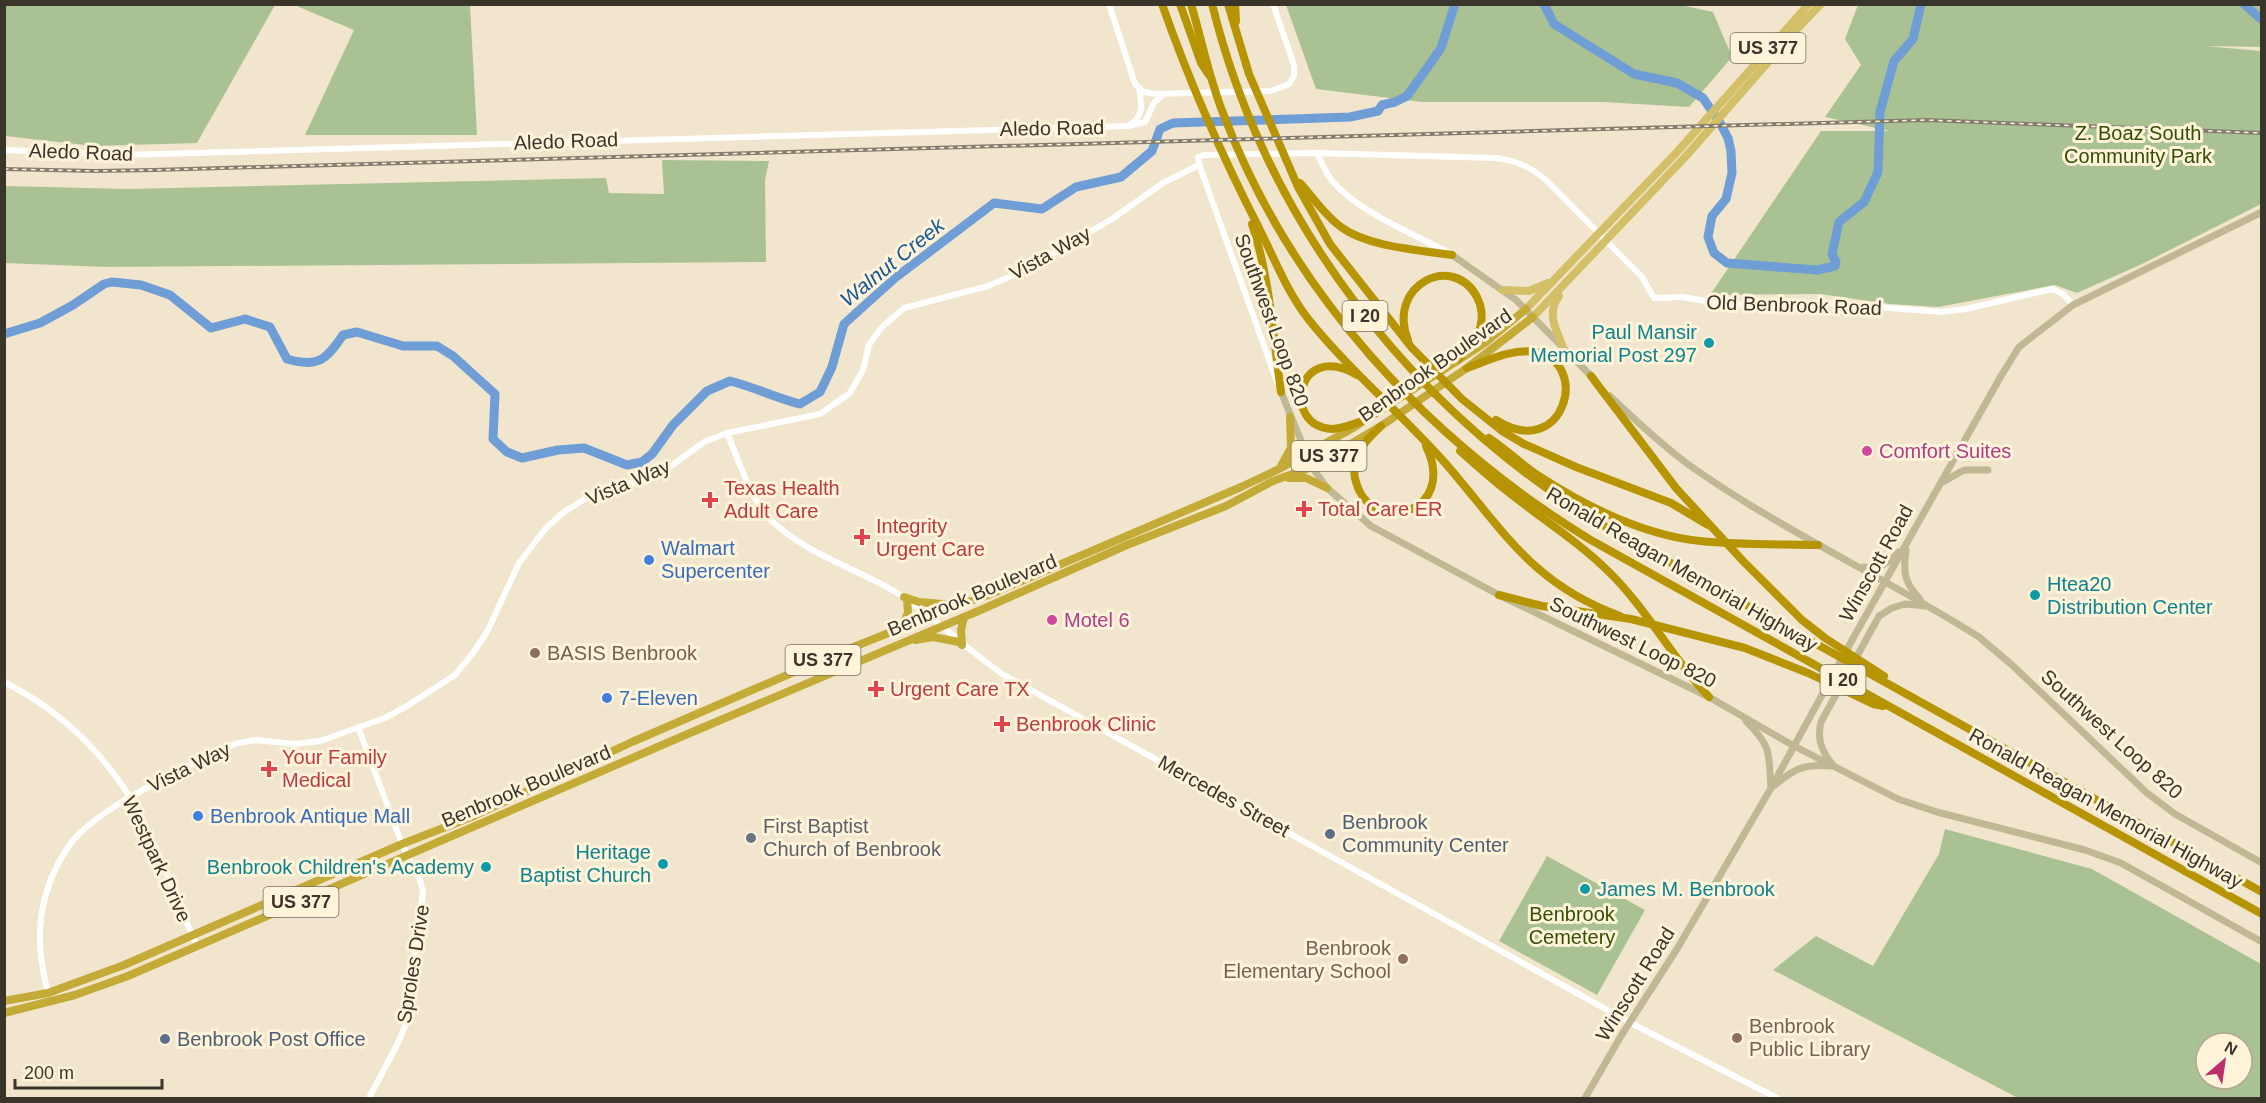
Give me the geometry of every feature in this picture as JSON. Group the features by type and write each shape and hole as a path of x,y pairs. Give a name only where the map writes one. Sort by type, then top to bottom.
{"highway":[{"path":"1160,4 1226,163 1280,275 1308,318 1424,440 1514,547 1534,567 1566,591 1620,616"},
{"path":"1180,4 1201,63 1209,76"},
{"name":"Ronald Reagan Memorial Highway","path":"1191,4 1209,64 1209,76 1223,115 1254,185 1294,255 1343,324 1399,389 1439,427 1520,494 1589,539 2262,914"},
{"name":"Ronald Reagan Memorial Highway","path":"1212,4 1231,73 1255,134 1277,180 1321,256 1375,329 1417,376 1476,433 1527,475 1599,523 2262,892"},
{"path":"1228,4 1249,74 1294,177 1330,244 1412,348 1469,405 1524,444 1576,467 1671,503 1708,525"},
{"path":"1235,4 1237,30"},
{"path":"1294,177 1341,227 1357,236 1380,243 1452,255"},
{"path":"1245,203 1261,250 1281,392"},
{"path":"1412,348 1403,322 1408,296 1415,286 1425,280 1446,276 1456,278 1473,291 1482,309 1479,330 1455,361"},
{"name":"Benbrook Boulevard","path":"4,1012 50,1003 88,991 964,617 1279,470 1370,417 1485,343 1526,309"},
{"name":"Benbrook Boulevard","path":"4,1001 48,993 124,965 402,844 474,816 632,742 929,616 1226,506 1273,481 1312,467 1382,425 1464,370 1533,317"},
{"path":"1464,370 1511,354 1535,351 1554,360 1564,379 1562,409 1557,418 1550,424 1534,430 1515,429 1501,424 1469,405"},
{"path":"1365,380 1341,367 1324,366 1307,377 1301,386 1301,406 1308,418 1320,426 1333,429 1370,417"},
{"path":"1591,376 1669,479 1708,525 1802,620 1881,673 1892,686"},
{"path":"1279,470 1291,448 1290,417"},
{"path":"1382,425 1363,446 1357,458 1354,474 1356,485 1364,499 1376,508 1388,512 1412,509 1421,504 1428,495 1433,483 1434,470 1433,459 1424,440"},
{"path":"1439,427 1442,436 1502,487 1596,558 1624,587 1709,697"},
{"path":"1476,433 1490,438 1537,474 1600,510 1655,532 1699,541 1818,545"},
{"path":"1273,481 1296,477 1315,481 1327,488"},
{"path":"1499,595 1542,606 1620,616 1745,648 1808,673 1873,704 1893,708"},
{"path":"901,628 908,613 905,598 919,602 959,605"},
{"path":"906,641 933,637 960,644 964,617"}],"main road":[{"name":"Benbrook Boulevard","path":"1526,309 1815,5"},
{"name":"Benbrook Boulevard","path":"1533,317 1686,156 1815,5"},
{"name":"Winscott Road","path":"1585,1098 1629,1023 1677,949 1771,788 2014,353 2043,327 2073,305 2262,212"},
{"name":"Southwest Loop 820","path":"1452,255 1526,309 1637,422 1688,464 1818,545 1886,581 1979,637 2147,793 2175,814 2262,863"},
{"path":"1503,290 1529,291 1541,288 1557,278"},
{"path":"1563,347 1553,322 1552,309 1570,280"},
{"name":"Southwest Loop 820","path":"1281,392 1312,467 1327,488 1371,526 1499,595 1709,697 1794,746 1898,799 1936,812 2085,850 2121,863 2262,942"},
{"path":"1939,485 1964,470 1988,470"},
{"path":"1855,564 1868,568 1883,566 1907,544"},
{"path":"1907,544 1903,568 1906,581 1912,591 1928,607"},
{"path":"1833,766 1821,748 1819,738 1821,722 1879,616 1892,608 1905,604 1928,607"},
{"path":"1740,715 1762,738 1768,748 1771,788"},
{"path":"1771,788 1790,773 1804,766 1833,766"}],"street":[{"path":"1109,4 1135,84 1147,93 1164,94 1270,91 1289,84 1294,76 1294,65 1273,4"},
{"path":"1128,126 1135,122 1140,113 1142,105 1139,89"},
{"path":"1128,126 1145,122 1154,103 1164,94"},
{"name":"Aledo Road","path":"4,150 123,155 1128,126"},
{"path":"1317,153 1496,158 1517,162 1542,176 1606,242"},
{"name":"Southwest Loop 820","path":"1281,392 1198,158 1204,155 1317,153 1329,177 1344,193 1365,208 1452,255"},
{"name":"Vista Way","path":"48,993 39,935 41,910 46,891 54,871 72,841 100,816 129,796 238,743 256,740 307,743 339,735 391,715 455,675 474,653 487,632 519,563 546,528 564,512 594,493 650,478 704,442 727,433 820,414 850,393 862,370 869,345 881,328 904,308 988,286 1021,272 1112,219 1163,183 1199,165"},
{"name":"Old Benbrook Road","path":"1606,242 1642,277 1654,298 1682,297 1723,304 1824,303 1942,312 1966,309 2052,289 2063,294 2073,305"},
{"name":"Mercedes Street","path":"727,433 757,502 770,518 812,549 879,582 905,598 960,644 1031,691 1255,813 1629,1023 1777,1098"},
{"name":"Westpark Drive","path":"4,682 41,704 71,726 95,750 129,796 143,820 197,946"},
{"name":"Sproles Drive","path":"358,727 402,844 420,880 423,892 406,1024 399,1043 369,1098"}],"green space":[{"path":"4,5 275,5 197,143 94,146 5,136"},
{"path":"294,5 470,5 477,135 305,135 354,30"},
{"path":"1286,5 1681,5 1713,12 1732,57 1689,107 1603,102 1422,102 1316,89"},
{"name":"Z. Boaz South Community Park","path":"1858,5 2261,5 2261,47 2205,46 2261,51 2261,204 2142,264 2077,293 2055,285 1938,307 1890,304 1820,294 1710,295 1821,131 1890,131 1825,117 1861,65 1845,39"},
{"path":"662,160 769,161 765,180 766,262 107,267 5,263 5,186 128,189 606,178 609,193 664,194"},
{"path":"1945,829 2092,869 2261,964 2261,1098 2018,1098 1773,970 1816,936 1873,966 1939,854"},
{"name":"Benbrook Cemetery","path":"1547,856 1645,910 1597,995 1499,941"}],"waterway":[{"name":"Walnut Creek","path":"4,334 40,323 73,305 104,284 112,282 141,285 170,295 211,328 245,319 270,327 287,359 298,362 320,360 331,351 343,335 357,332 403,346 437,346 453,356 495,394 493,439 507,452 522,458 558,450 584,448 627,465 642,462 652,454 673,425 707,391 730,381 800,404 820,392 832,367 844,324 895,278 994,203 1042,209 1076,187 1121,177 1152,151 1160,129 1173,123 1350,117 1378,111 1382,105 1407,96 1441,48 1455,4"},
{"name":"Walnut Creek","path":"1544,4 1554,24 1634,74 1677,83 1703,98 1728,138 1731,151 1732,173 1726,199 1712,216 1708,237 1714,253 1727,263 1817,270 1835,266 1836,262 1832,254 1839,222 1864,202 1878,172 1880,112 1894,61 1913,39 1921,4"},
{"name":"Walnut Creek","path":"2244,4 2262,20"}],"railway":[{"path":"4,169 154,170 1926,120 2262,133"}],"place":[{"name":"Paul Mansir Memorial Post 297","path":"1709,343"},
{"name":"Comfort Suites","path":"1867,451"},
{"name":"Texas Health Adult Care","path":"710,500"},
{"name":"Total Care ER","path":"1304,509"},
{"name":"Integrity Urgent Care","path":"862,537"},
{"name":"Walmart Supercenter","path":"649,560"},
{"name":"Htea20 Distribution Center","path":"2035,595"},
{"name":"Motel 6","path":"1052,620"},
{"name":"BASIS Benbrook","path":"535,653"},
{"name":"Urgent Care TX","path":"876,689"},
{"name":"7-Eleven","path":"607,698"},
{"name":"Benbrook Clinic","path":"1002,724"},
{"name":"Your Family Medical","path":"269,769"},
{"name":"Benbrook Antique Mall","path":"198,816"},
{"name":"Benbrook Community Center","path":"1330,834"},
{"name":"First Baptist Church of Benbrook","path":"751,838"},
{"name":"Heritage Baptist Church","path":"663,864"},
{"name":"Benbrook Children's Academy","path":"486,867"},
{"name":"James M. Benbrook","path":"1585,889"},
{"name":"Benbrook Elementary School","path":"1403,959"},
{"name":"Benbrook Public Library","path":"1737,1038"},
{"name":"Benbrook Post Office","path":"165,1039"}]}
